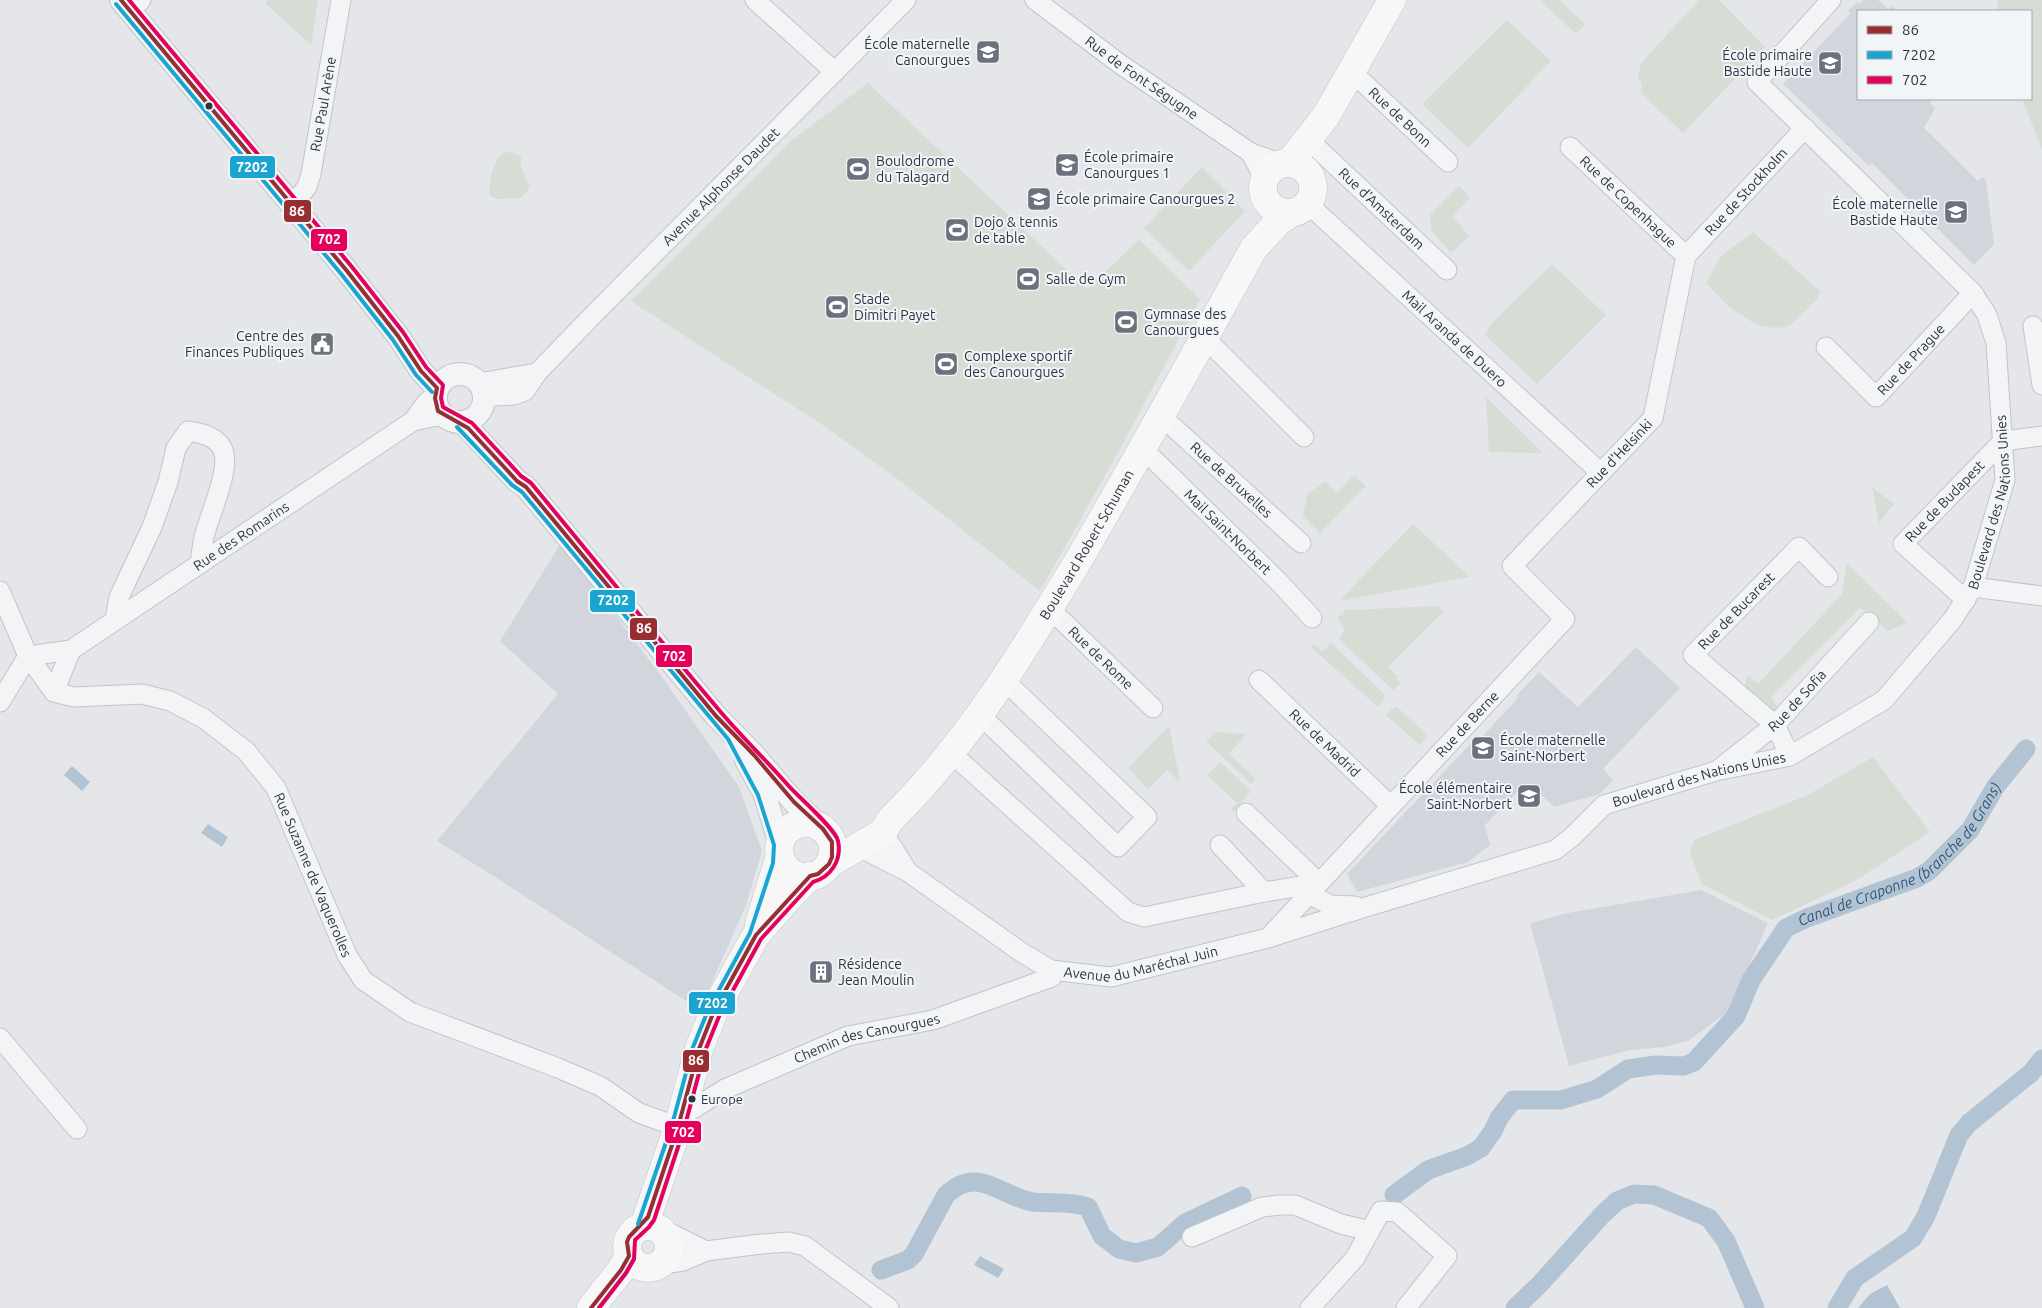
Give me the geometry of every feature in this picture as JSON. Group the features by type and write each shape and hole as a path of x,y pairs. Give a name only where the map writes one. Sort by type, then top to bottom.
{"main road":[{"name":"Boulevard Robert Schuman","path":"756,935 790,896 820,870 859,847 886,826 951,754 1004,680 1049,608 1161,416 1254,248 1278,222 1287,186 1392,0"},
{"name":"Boulevard Robert Schuman","path":"1287,186 1316,147 1326,116"},
{"path":"656,1230 679,1161 685,1110 699,1049 714,1011 756,935 780,850 788,830 794,826 810,823 821,827 855,829 886,826"},
{"path":"780,850 788,870 802,876 820,870 832,857 832,842 821,827"},
{"path":"592,1308 621,1270 644,1263 666,1256 668,1250 666,1238 656,1230 632,1232 629,1238 627,1244 644,1263"},
{"path":"609,1308 644,1263"}],"street":[{"name":"Rue Paul Arène","path":"292,204 307,187 311,174 341,0"},
{"path":"755,0 835,72"},
{"name":"Avenue Alphonse Daudet","path":"481,398 514,395 525,391 537,373 906,0"},
{"name":"Rue de Font Ségugne","path":"1035,0 1120,64 1251,153 1287,186"},
{"name":"Boulevard des Nations Unies","path":"1526,859 1555,850 1572,837 1604,805 1716,771 1790,756 1884,700 1953,619 1970,594 2005,480 1996,343 1987,316 1973,292 1757,82 1831,0"},
{"path":"131,4 440,386"},
{"name":"Rue de Bonn","path":"1352,72 1448,162"},
{"name":"Rue de Stockholm","path":"1686,256 1804,128"},
{"name":"Rue d'Amsterdam","path":"1316,147 1448,270"},
{"name":"Rue de Copenhague","path":"1570,147 1686,256"},
{"name":"Mail Aranda de Duero","path":"1287,186 1601,473"},
{"name":"Rue d'Helsinki","path":"1512,566 1653,418 1686,256"},
{"name":"Rue de Prague","path":"1826,348 1876,396 1973,292"},
{"path":"2033,326 2042,385"},
{"path":"1204,337 1304,437"},
{"path":"526,487 523,477 488,429 481,398 465,374 457,373 440,386 435,402 452,419 468,428 517,482 526,487 732,735 754,756 794,802 821,827"},
{"name":"Rue des Romarins","path":"71,650 413,421 440,386"},
{"path":"452,419 475,417 481,398"},
{"name":"Rue de Bruxelles","path":"1161,416 1301,543"},
{"name":"Rue des Romarins","path":"413,421 452,419"},
{"path":"115,620 119,597 152,527 168,482 176,448 188,431 208,434 223,448 226,459 204,537 200,564"},
{"path":"2003,441 2042,436"},
{"name":"Rue de Budapest","path":"1970,594 1903,544 2003,441"},
{"name":"Mail Saint-Norbert","path":"1142,448 1279,582 1312,618"},
{"name":"Rue de Bucarest","path":"1790,756 1775,725 1693,655 1798,547 1828,577"},
{"name":"Rue de Berne","path":"1268,938 1565,619 1512,566"},
{"path":"0,592 28,656 54,692"},
{"path":"1970,594 2042,596"},
{"name":"Rue de Rome","path":"1049,608 1153,708"},
{"name":"Rue de Sofia","path":"1716,771 1775,725 1869,622"},
{"path":"28,656 71,650 54,692"},
{"path":"0,702 28,656"},
{"path":"979,714 1118,847 1147,818 1004,680"},
{"name":"Rue de Madrid","path":"1258,680 1391,806"},
{"name":"Rue Suzanne de Vaquerolles","path":"54,692 74,696 142,694 170,701 203,718 246,751 276,788 347,955 363,980 410,1012 558,1068 600,1086 639,1113 685,1110"},
{"path":"732,735 764,793 780,850"},
{"path":"951,754 1128,912 1144,916 1264,892 1314,888"},
{"name":"Avenue du Maréchal Juin","path":"1246,813 1330,905 1366,906"},
{"path":"886,826 908,872"},
{"path":"1220,846 1264,892"},
{"path":"859,847 908,872"},
{"name":"Avenue du Maréchal Juin","path":"908,872 1021,952 1051,970 1111,976 1268,938 1366,906 1526,859"},
{"name":"Chemin des Canourgues","path":"685,1110 725,1089 848,1036 933,1020 1052,977"},
{"path":"2,1043 77,1129"},
{"path":"1192,1237 1262,1207 1295,1205 1341,1224 1370,1231"},
{"path":"1310,1308 1355,1258 1381,1211 1397,1212 1447,1256 1406,1308"},
{"path":"656,1230 670,1233 706,1251"},
{"path":"644,1263 683,1262 706,1251 789,1242 805,1246 889,1308"}],"shaded area":[{"path":"268,0 318,0 311,45 265,3"},
{"path":"1540,0 1559,0 1585,24 1576,34"},
{"path":"1699,0 1719,0 1765,47 1683,133 1641,93 1642,83 1638,79 1641,63"},
{"path":"1863,0 1878,0 1888,9 1891,6 1896,10 1857,10 1857,100 1933,100 1930,103 1935,108 1924,128 1978,181 1983,177 1986,180 1994,244 1974,265 1872,163 1869,166 1783,84 1850,14 1848,11 1857,2 1860,4"},
{"path":"1997,0 2042,0 2042,149 2022,100 2032,100 2032,10 1998,10"},
{"path":"1507,20 1551,61 1468,148 1422,104"},
{"name":"Complexe sportif des Canourgues","path":"868,83 1087,289 1139,240 1200,299 1114,460 1040,591 895,477 824,426 631,301 791,141"},
{"path":"505,152 517,154 521,157 521,167 530,187 521,198 497,199 489,195 494,166"},
{"path":"1202,167 1245,211 1189,271 1144,228"},
{"path":"1459,186 1470,198 1453,216 1469,236 1451,253 1431,230 1431,219 1429,216"},
{"path":"1753,232 1820,291 1818,299 1789,326 1776,328 1757,325 1729,307 1706,283 1721,256"},
{"path":"1552,264 1606,315 1537,384 1485,335 1491,324"},
{"path":"1486,397 1543,453 1489,452"},
{"path":"1354,475 1366,486 1320,533 1303,516 1307,495 1325,481 1337,493"},
{"path":"1872,487 1894,504 1879,523"},
{"path":"1413,524 1470,577 1339,601"},
{"path":"561,543 662,677 739,787 762,851 746,905 700,1010 437,841 558,694 500,641"},
{"path":"1847,563 1907,622 1888,631 1860,608 1771,697 1780,711 1770,709 1761,703 1745,686 1747,676 1749,675 1758,684 1842,594"},
{"path":"1439,606 1443,612 1388,667 1398,677 1396,679 1400,683 1393,690 1339,639 1345,630 1337,618 1346,610"},
{"path":"1331,643 1385,695 1384,700 1378,707 1311,647 1313,644 1322,652"},
{"path":"1636,647 1680,688 1603,769 1613,780 1600,794 1554,807 1541,795 1531,804 1517,792 1485,825 1490,845 1468,862 1357,892 1347,874 1475,739 1478,741 1539,672 1578,707"},
{"path":"1397,707 1427,735 1420,745 1386,715 1393,708"},
{"path":"1169,726 1180,782 1167,770 1148,789 1128,768"},
{"path":"1215,732 1246,734 1229,754 1256,779 1251,784 1206,741"},
{"path":"1873,757 1930,832 1855,881 1772,920 1702,884 1690,853 1694,840 1806,796"},
{"path":"1220,762 1251,791 1233,812 1231,809 1237,803 1207,775"},
{"path":"1701,890 1768,923 1730,1010 1688,1041 1664,1047 1630,1050 1569,1066 1530,923 1568,913"}],"water":[{"path":"72,766 90,782 82,791 64,775"},
{"path":"208,824 228,837 222,847 201,833"},
{"path":"980,1256 1004,1269 998,1278 974,1265"},
{"path":"1887,1285 1900,1308 1858,1308 1870,1294"}],"waterway":[{"name":"Canal de Craponne (branche de Grans)","path":"1394,1195 1428,1170 1467,1156 1481,1148 1493,1131 1499,1118 1513,1100 1561,1100 1597,1089 1628,1069 1656,1065 1684,1066 1694,1062 1736,1016 1751,980 1786,928 1807,918 1917,878 1929,871 1970,830 1996,786 2026,749"},
{"path":"1837,1308 1855,1278 1913,1238 1926,1216 1959,1135 1969,1123 2031,1073 2042,1059"},
{"name":"Canal de Craponne (branche de Grans)","path":"881,1270 908,1260 914,1254 946,1195 958,1186 969,1182 989,1185 1021,1199 1033,1202 1067,1203 1088,1207 1102,1236 1119,1249 1136,1253 1158,1247 1185,1223 1242,1196"},
{"path":"1515,1308 1540,1284 1602,1215 1617,1201 1634,1194 1654,1195 1709,1218 1726,1241 1755,1308"}],"transit line":[{"name":"86","path":"121,0 347,271 398,336 421,371 437,388 435,398 438,411 468,428 517,481 526,487 716,716 754,755 794,802 823,829 832,842 832,857 829,864 818,874 810,876 756,935 714,1011 699,1049 678,1127 648,1217 629,1237 627,1242 629,1256 621,1270 591,1308"},
{"name":"702","path":"129,0 352,267 403,332 426,367 443,385 441,398 443,407 472,423 521,476 531,483 719,710 823,821 838,841 838,855 834,867 825,876 813,882 761,939 720,1014 705,1051 684,1129 654,1220 635,1240 634,1259 626,1273 599,1308"},
{"name":"7202","path":"116,4 342,275 393,340 416,375 432,392"},
{"name":"7202","path":"457,427 512,485 522,492 728,739 758,795 774,845 773,863 750,933 709,1008 693,1047 672,1125 638,1224"},
{"name":"7202","path":"599,1308 626,1273 634,1259"}],"place":[{"name":"École maternelle Canourgues","path":"988,52"},
{"name":"École primaire Bastide Haute","path":"1830,63"},
{"name":"École primaire Canourgues 1","path":"1067,165"},
{"name":"Boulodrome du Talagard","path":"858,169"},
{"name":"École primaire Canourgues 2","path":"1039,199"},
{"name":"École maternelle Bastide Haute","path":"1956,212"},
{"name":"Dojo & tennis de table","path":"957,230"},
{"name":"Salle de Gym","path":"1028,279"},
{"name":"Stade Dimitri Payet","path":"837,307"},
{"name":"Gymnase des Canourgues","path":"1126,322"},
{"name":"Centre des Finances Publiques","path":"322,344"},
{"name":"Complexe sportif des Canourgues","path":"946,364"},
{"name":"École maternelle Saint-Norbert","path":"1483,748"},
{"name":"École élémentaire Saint-Norbert","path":"1529,796"},
{"name":"Résidence Jean Moulin","path":"821,972"},
{"name":"Europe","path":"692,1099"}]}
